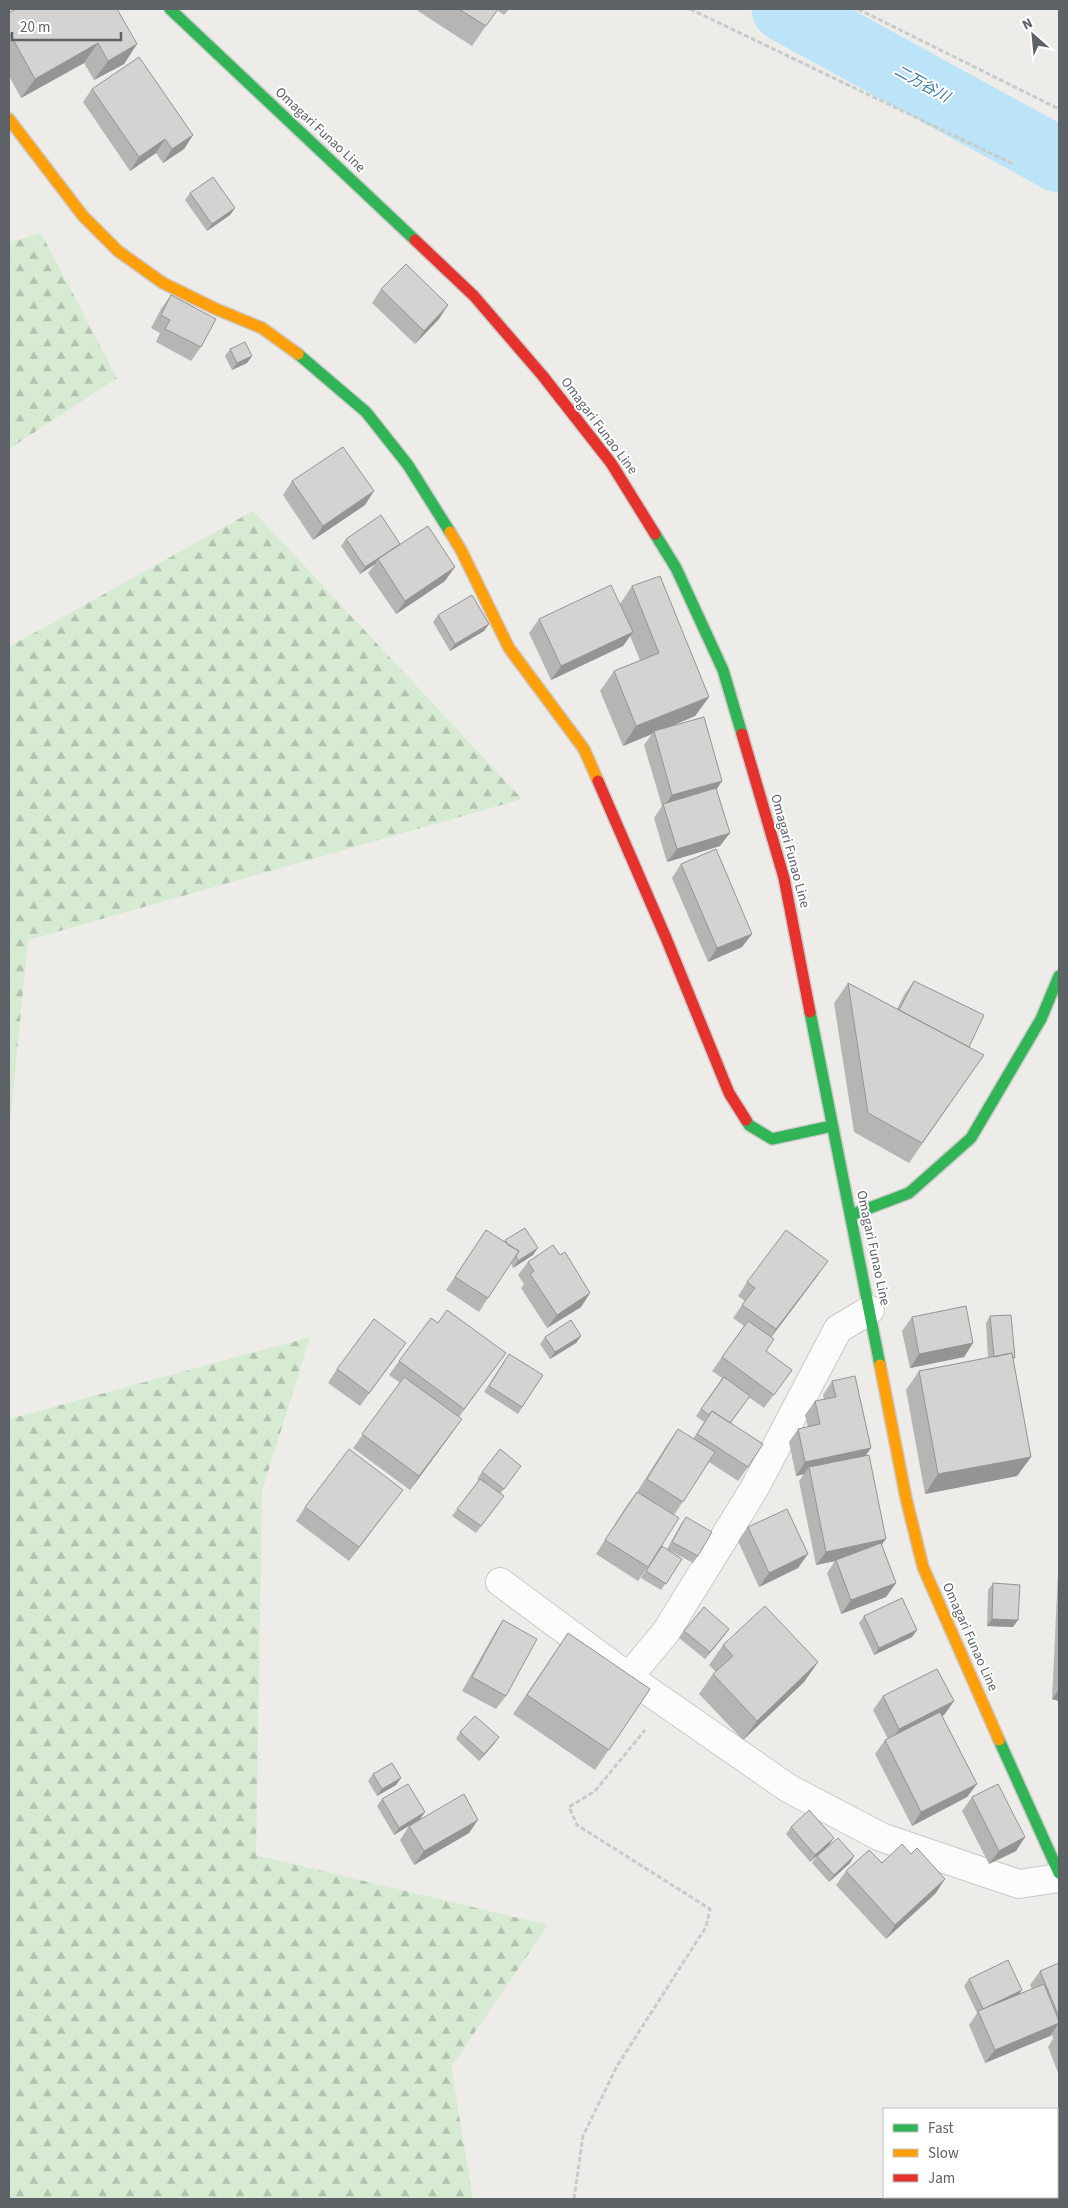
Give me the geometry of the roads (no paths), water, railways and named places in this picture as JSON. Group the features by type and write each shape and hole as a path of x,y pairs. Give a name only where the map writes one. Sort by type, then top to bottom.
{"main road":[{"name":"Omagari Funao Line","path":"170,9 474,296 542,375 611,463 676,568 723,670 784,878 906,1498 923,1567 1059,1873"},
{"path":"9,119 83,216 118,251 163,283 216,309 262,328 302,357 366,412 408,465 461,550 509,648 584,749 666,938 729,1093 749,1125 772,1139 832,1126"},
{"path":"851,1215 909,1192 971,1138 1041,1018 1059,976"}],"street":[{"path":"631,1679 636,1668 666,1632 754,1489 838,1329 870,1310"},
{"path":"500,1582 631,1679 788,1788 881,1837 1019,1884 1059,1878"}],"waterway":[{"name":"二万谷川","path":"784,9 1059,160"}]}
